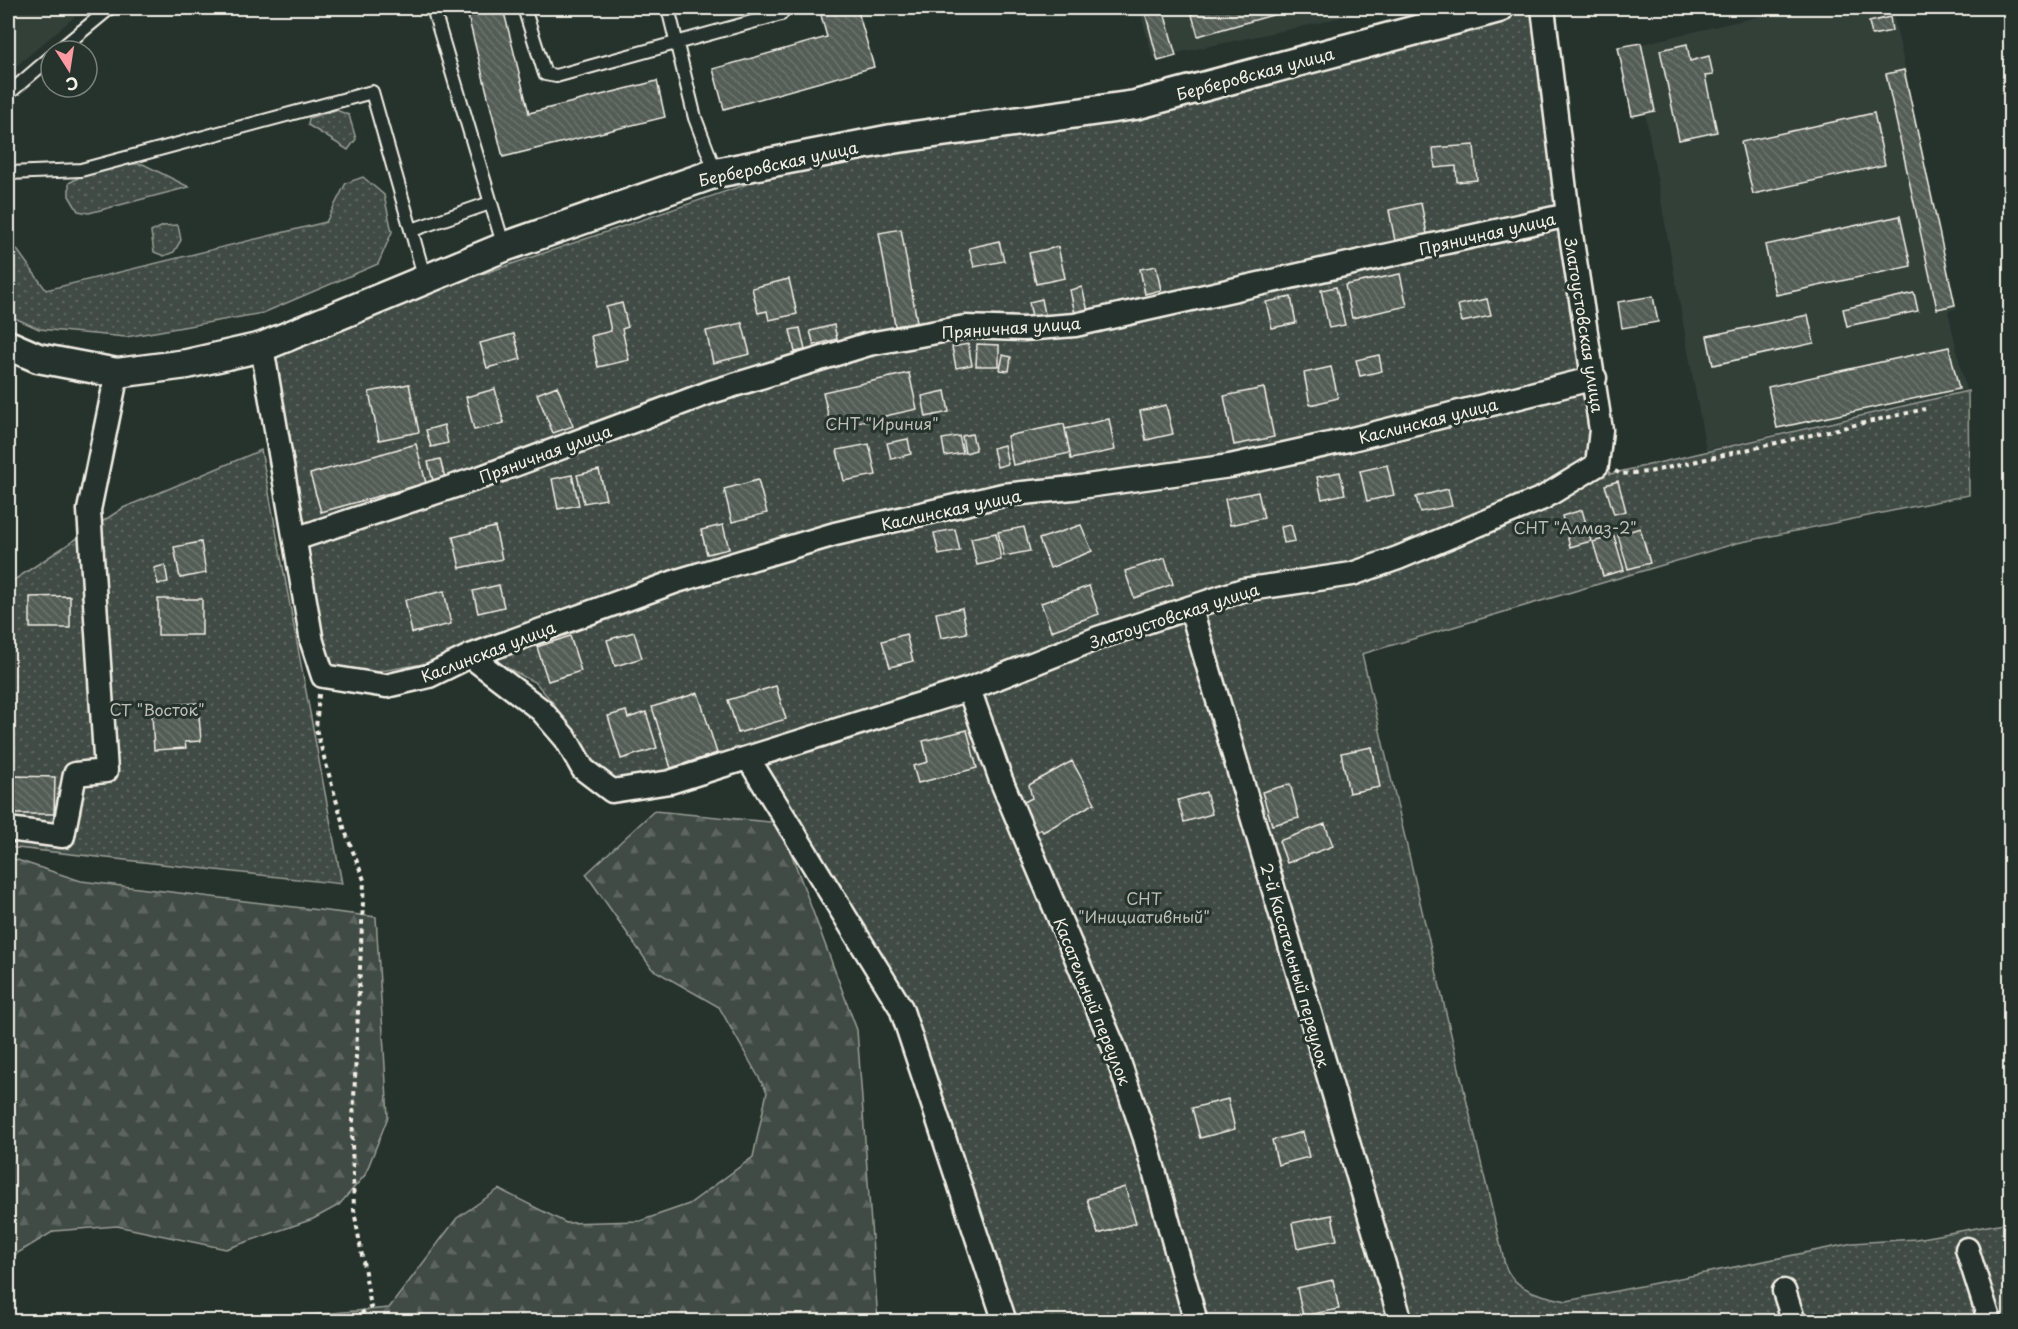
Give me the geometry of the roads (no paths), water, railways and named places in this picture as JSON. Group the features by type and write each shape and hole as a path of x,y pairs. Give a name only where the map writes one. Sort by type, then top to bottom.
{"street":[{"name":"Берберовская улица","path":"8,345 38,358 117,373 187,364 262,347 504,247 716,173 892,139 1135,105 1499,8"},
{"name":"Златоустовская улица","path":"470,656 541,710 566,739 583,769 612,791 670,782 969,689 1098,638 1243,590 1352,574 1543,498 1597,465 1601,430 1595,378 1568,214 1543,8"},
{"name":"Пряничная улица","path":"295,538 482,477 711,392 869,344 965,327 1023,329 1075,325 1568,214"},
{"path":"262,347 295,538"},
{"path":"8,829 63,836 75,774 106,771 88,510 117,373"},
{"name":"Каслинская улица","path":"295,538 312,642 323,676 387,686 429,676 470,656 677,581 835,534 1003,495 1230,466 1348,440 1595,378"},
{"name":"2-й Касательный переулок","path":"1191,609 1401,1322"},
{"name":"Касательный переулок","path":"969,689 1001,780 1115,1050 1145,1138 1196,1322"},
{"path":"748,758 901,1008 1005,1322"},
{"path":"1967,1249 1990,1322"},
{"path":"1784,1292 1794,1322"}],"lane":[{"path":"73,39 110,8"},
{"path":"433,8 504,247"},
{"path":"524,8 545,74 556,76 781,14 785,8"},
{"path":"668,8 695,118 716,173"},
{"path":"8,94 39,67"},
{"path":"8,173 81,170 372,92 425,280"},
{"path":"412,230 490,203"}],"park label":[{"name":"СНТ \"Ириния\"","path":"882,423"},
{"name":"СНТ \"Алмаз-2\"","path":"1575,527"},
{"name":"СТ \"Восток\"","path":"157,709"},
{"name":"СНТ \"Инициативный\"","path":"1144,907"}]}
